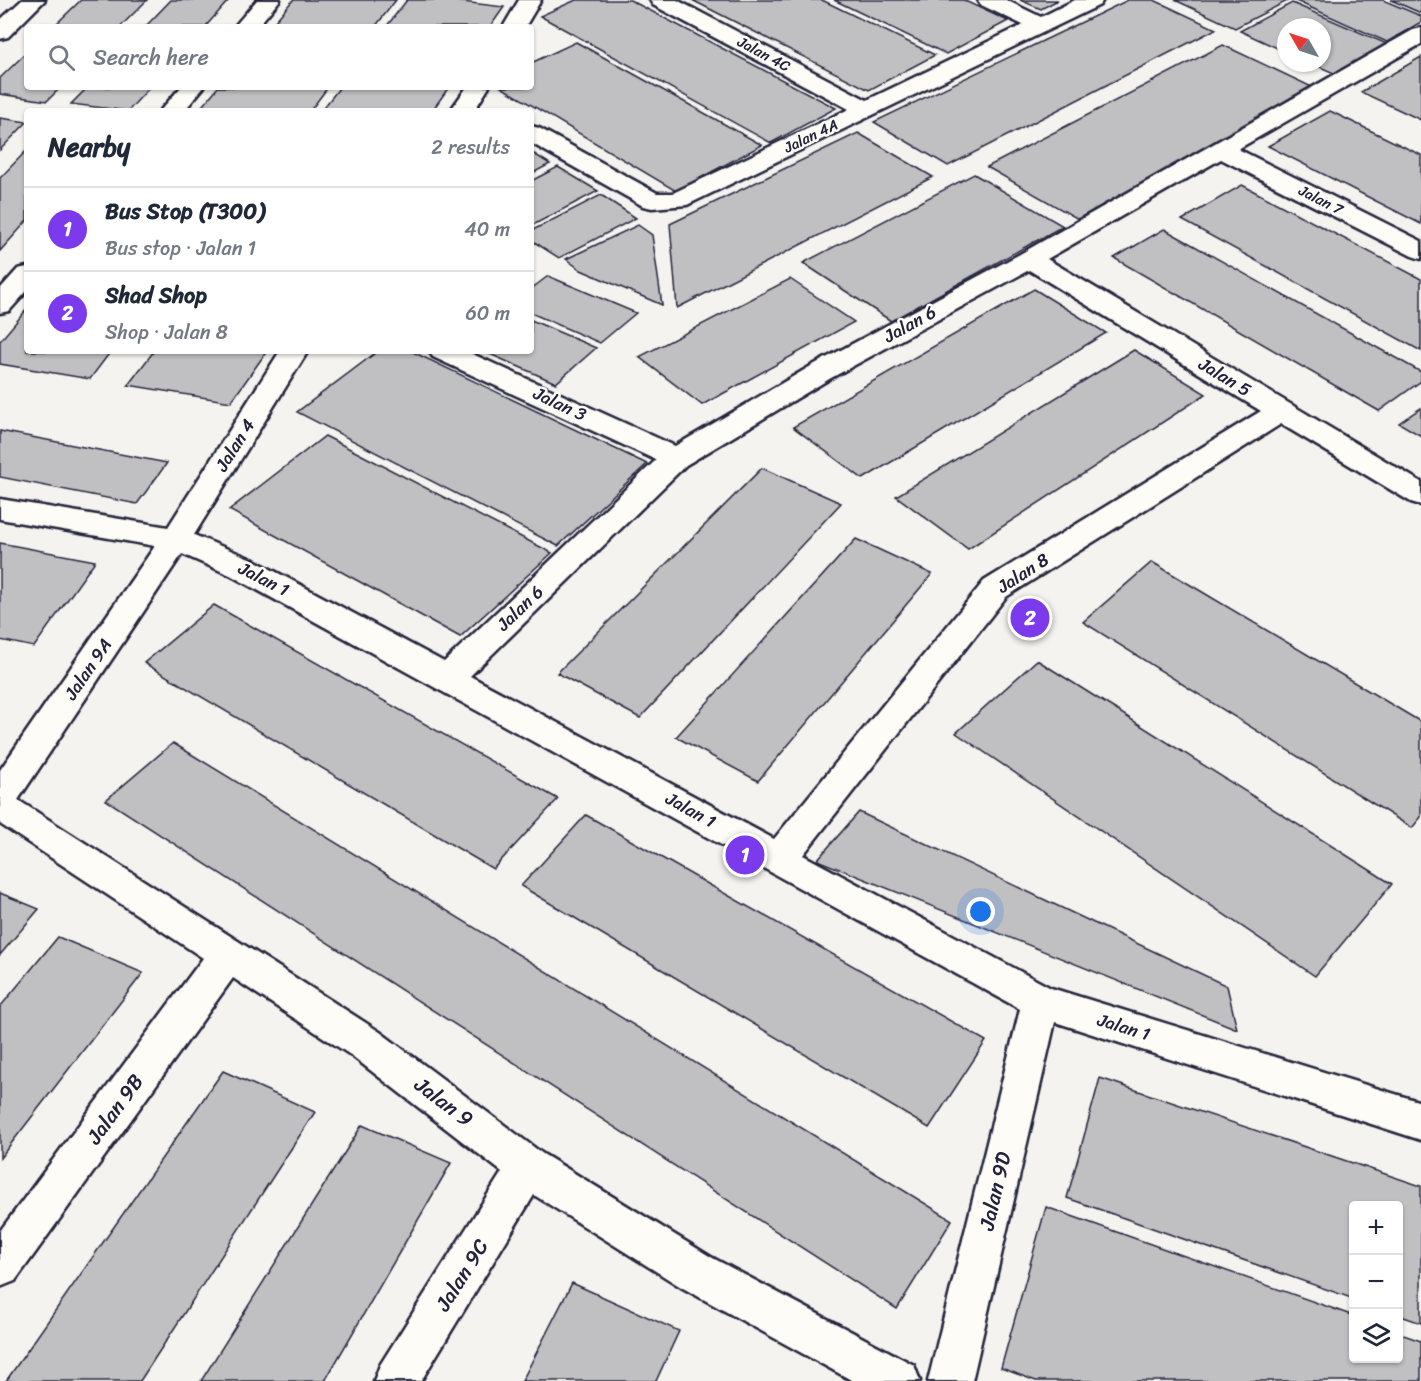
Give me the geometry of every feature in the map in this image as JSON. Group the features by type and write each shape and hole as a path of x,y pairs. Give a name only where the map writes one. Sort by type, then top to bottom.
{"street":[{"path":"0,32 34,0"},
{"path":"248,24 269,0"},
{"path":"516,24 530,0"},
{"name":"Jalan 4C","path":"661,0 867,109"},
{"path":"989,0 1041,25"},
{"name":"Jalan 4A","path":"534,135 652,201 678,200 1092,0"},
{"name":"Jalan 6","path":"447,678 676,458 821,372 1029,259 1420,37"},
{"path":"175,108 190,90"},
{"path":"470,99 486,108"},
{"name":"Jalan 7","path":"1221,150 1421,251"},
{"name":"Jalan 5","path":"1029,259 1421,495"},
{"path":"0,305 24,278"},
{"name":"Jalan 4","path":"176,539 292,354"},
{"name":"Jalan 3","path":"450,354 676,458"},
{"name":"Jalan 8","path":"780,859 995,589 1281,411"},
{"name":"Jalan 1","path":"0,509 176,539 241,567 1041,1001 1421,1121"},
{"name":"Jalan 9A","path":"0,798 176,539"},
{"name":"Jalan 9","path":"0,806 366,1044 528,1168 696,1272 898,1381"},
{"name":"Jalan 9B","path":"0,1266 229,953"},
{"name":"Jalan 9D","path":"950,1381 1041,1001"},
{"name":"Jalan 9C","path":"396,1381 528,1168"}],"building":[{"path":"81,0 147,0 123,24 56,24"},
{"path":"171,0 229,0 208,24 148,24"},
{"path":"293,0 396,0 377,24 273,24"},
{"path":"407,0 446,0 504,7 492,24 388,24"},
{"path":"576,0 630,0 836,108 771,143 540,16"},
{"path":"692,0 822,0 935,55 869,90"},
{"path":"834,0 963,0 1008,21 946,54"},
{"path":"1020,0 1058,0 1041,9"},
{"path":"1128,0 1154,0 1216,29 948,166 874,122"},
{"path":"1175,0 1289,0 1235,28"},
{"path":"1383,0 1421,16 1421,22 1387,42 1296,1"},
{"path":"1391,0 1421,0 1421,13"},
{"path":"1292,3 1327,18 1277,18 1277,48 1240,31"},
{"path":"1331,20 1387,44 1336,74 1331,72"},
{"path":"576,42 762,145 676,191 506,90 534,90 534,62"},
{"path":"1223,45 1314,88 1078,219 987,167"},
{"path":"24,55 24,90 58,90 47,101 0,94 0,78"},
{"path":"1421,57 1421,120 1361,92"},
{"path":"85,90 147,90 131,108 104,108 71,104"},
{"path":"216,90 326,90 312,108 200,108"},
{"path":"338,90 447,90 434,108 323,108"},
{"path":"1330,111 1421,155 1421,224 1268,146"},
{"path":"0,118 24,122 24,125 0,150"},
{"path":"858,133 933,177 677,308 670,224"},
{"path":"24,153 24,224 0,251 0,178"},
{"path":"534,154 550,164 534,172"},
{"path":"558,167 598,191 534,224 534,179"},
{"path":"974,174 1063,226 891,321 803,263"},
{"path":"1242,185 1421,279 1421,351 1182,220"},
{"path":"601,195 636,218 559,258 534,242 534,229"},
{"path":"638,225 652,235 662,305 581,270 566,259"},
{"path":"1164,229 1421,372 1421,381 1379,411 1114,258"},
{"path":"548,276 636,313 600,343 534,314 534,287"},
{"path":"790,279 854,322 702,405 639,357"},
{"path":"1034,289 1106,333 863,479 793,427"},
{"path":"24,313 24,354 109,354 90,379 0,364 0,341"},
{"path":"534,321 596,348 556,383 490,354 534,354"},
{"path":"1134,350 1206,394 968,549 896,496"},
{"path":"152,354 265,354 231,402 128,385"},
{"path":"374,354 417,354 647,464 558,546 297,412"},
{"path":"1421,408 1421,436 1399,423"},
{"path":"0,431 167,463 137,504 0,477"},
{"path":"325,436 552,553 460,637 229,510"},
{"path":"762,468 841,503 640,718 557,673"},
{"path":"856,539 932,574 758,781 676,737"},
{"path":"0,543 95,561 34,647 0,640"},
{"path":"1152,562 1421,722 1421,817 1412,828 1083,622"},
{"path":"214,605 558,799 493,869 144,663"},
{"path":"1037,660 1392,884 1315,976 956,733"},
{"path":"173,743 952,1220 897,1309 106,800"},
{"path":"859,812 1227,986 1237,1029 817,860"},
{"path":"586,815 986,1041 929,1128 521,886"},
{"path":"0,893 39,909 0,955"},
{"path":"58,937 143,973 0,1158 0,1007"},
{"path":"223,1071 315,1112 140,1381 6,1381"},
{"path":"1100,1078 1421,1186 1421,1323 1403,1317 1403,1201 1349,1201 1349,1297 1067,1198"},
{"path":"362,1125 451,1163 325,1381 201,1381"},
{"path":"1046,1207 1349,1314 1349,1363 1403,1363 1403,1335 1421,1341 1421,1381 1036,1381 1001,1368"},
{"path":"572,1283 679,1331 656,1381 522,1381"}],"place":[{"name":"Shad Shop","path":"1030,618"},
{"name":"Bus Stop (T300)","path":"745,855"}]}
